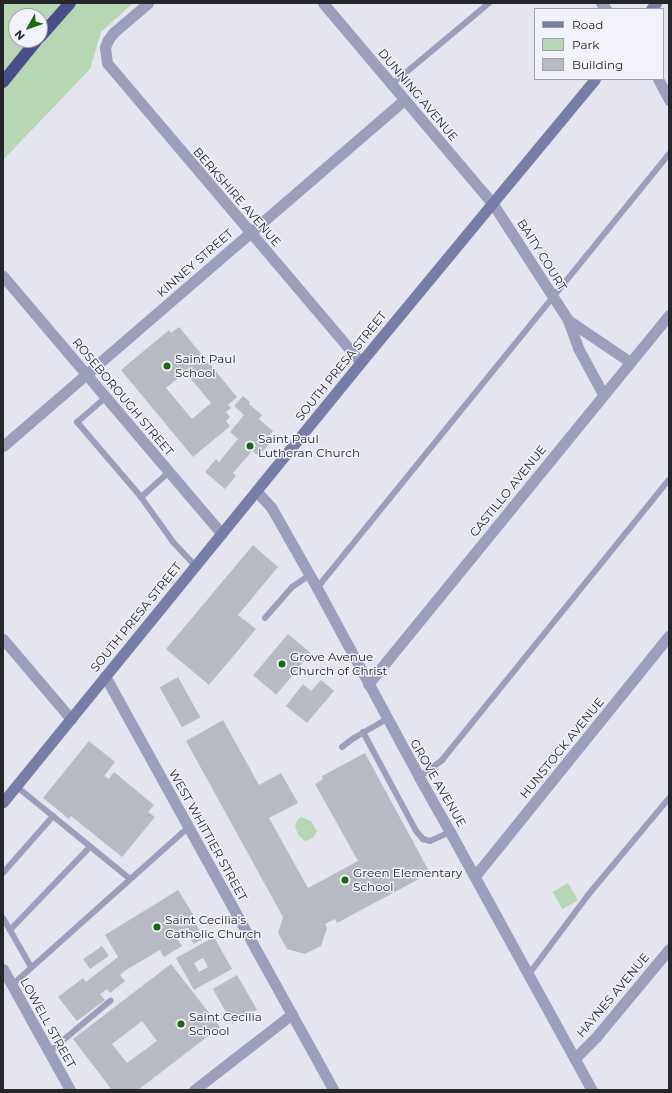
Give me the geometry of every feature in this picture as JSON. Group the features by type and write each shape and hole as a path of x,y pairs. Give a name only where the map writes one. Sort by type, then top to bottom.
{"highway":[{"path":"48,28 70,3"},
{"path":"3,82 31,48"}],"main road":[{"name":"SOUTH PRESA STREET","path":"3,802 361,362 594,80"}],"street":[{"name":"BERKSHIRE AVENUE","path":"148,3 113,33 106,44 105,55 107,63 113,73 361,362"},
{"name":"DUNNING AVENUE","path":"323,3 493,204"},
{"path":"659,80 669,100"},
{"name":"KINNEY STREET","path":"3,446 404,100"},
{"name":"BAITY COURT","path":"493,204 568,320 578,348 603,394"},
{"name":"ROSEBOROUGH STREET","path":"3,276 222,534"},
{"name":"CASTILLO AVENUE","path":"368,684 603,394 669,315"},
{"name":"BAITY COURT","path":"568,320 630,362"},
{"name":"GROVE AVENUE","path":"256,491 270,507 310,575 387,719 592,1090"},
{"path":"3,639 71,719"},
{"name":"HUNSTOCK AVENUE","path":"475,876 667,640"},
{"name":"WEST WHITTIER STREET","path":"105,676 334,1090"},
{"name":"HAYNES AVENUE","path":"575,1058 596,1037 669,949"},
{"name":"LOWELL STREET","path":"6,978 70,1090"},
{"path":"194,1090 292,1014"}],"lane":[{"path":"392,85 489,3"},
{"path":"317,588 669,154"},
{"path":"106,397 77,422 141,497 173,542 195,566"},
{"path":"141,497 169,472"},
{"path":"419,777 442,760 669,480"},
{"path":"266,618 292,587 310,575"},
{"path":"342,747 363,732 387,719"},
{"path":"363,732 416,831 423,839 430,841 450,832"},
{"path":"16,786 130,879"},
{"path":"528,974 588,895 669,798"},
{"path":"3,873 53,816"},
{"path":"6,978 31,967 189,827"},
{"path":"10,930 90,847"},
{"path":"3,918 31,967"},
{"path":"49,1052 110,1001"}],"green space":[{"path":"3,3 133,3 101,32 90,69 3,160"},
{"path":"301,817 311,821 317,831 313,838 305,841 299,836 295,827 297,820"},
{"path":"568,883 578,900 562,909 552,892"}],"building":[{"path":"179,327 237,397 228,405 231,408 226,412 230,417 226,421 230,426 193,457 121,370 169,330 171,333","holes":["185,372 211,403 192,419 166,388"]},
{"name":"Saint Paul Lutheran Church","path":"243,396 250,402 249,404 262,415 259,419 273,431 267,438 271,442 259,456 252,451 233,473 236,476 225,489 205,472 216,459 219,462 238,439 230,432 244,415 234,406"},
{"path":"253,545 278,567 238,615 256,629 209,685 166,649"},
{"name":"Grove Avenue Church of Christ","path":"288,634 311,653 276,695 253,675"},
{"path":"178,677 200,717 182,727 160,687"},
{"path":"321,680 334,691 307,723 286,706 303,684 311,691"},
{"path":"223,720 259,785 281,773 298,803 269,818 308,888 358,861 315,784 323,779 322,776 365,753 430,873 337,923 335,919 325,924 327,928 321,946 305,954 287,949 278,933 283,917 186,741"},
{"path":"89,741 115,762 104,776 109,779 114,772 154,805 148,812 155,817 122,857 71,816 69,819 43,798"},
{"name":"Saint Cecilia's Catholic Church","path":"178,890 196,919 194,921 204,938 194,944 187,934 178,940 182,946 164,957 160,950 126,970 120,975 125,981 110,993 107,989 100,994 105,1000 77,1021 58,997 83,978 86,982 118,957 105,935"},
{"path":"214,937 232,969 194,990 176,958","holes":["203,958 208,967 199,972 194,963"]},
{"path":"102,946 109,956 90,969 83,959"},
{"name":"Saint Cecilia School","path":"171,964 220,1027 138,1090 112,1090 73,1039","holes":["142,1021 157,1041 127,1063 112,1044"]},
{"path":"237,975 257,1010 233,1024 213,989"}],"place":[{"name":"Saint Paul School","path":"167,366"},
{"name":"Saint Paul Lutheran Church","path":"250,446"},
{"name":"Grove Avenue Church of Christ","path":"282,664"},
{"name":"Green Elementary School","path":"345,880"},
{"name":"Saint Cecilia's Catholic Church","path":"157,927"},
{"name":"Saint Cecilia School","path":"181,1024"}]}
